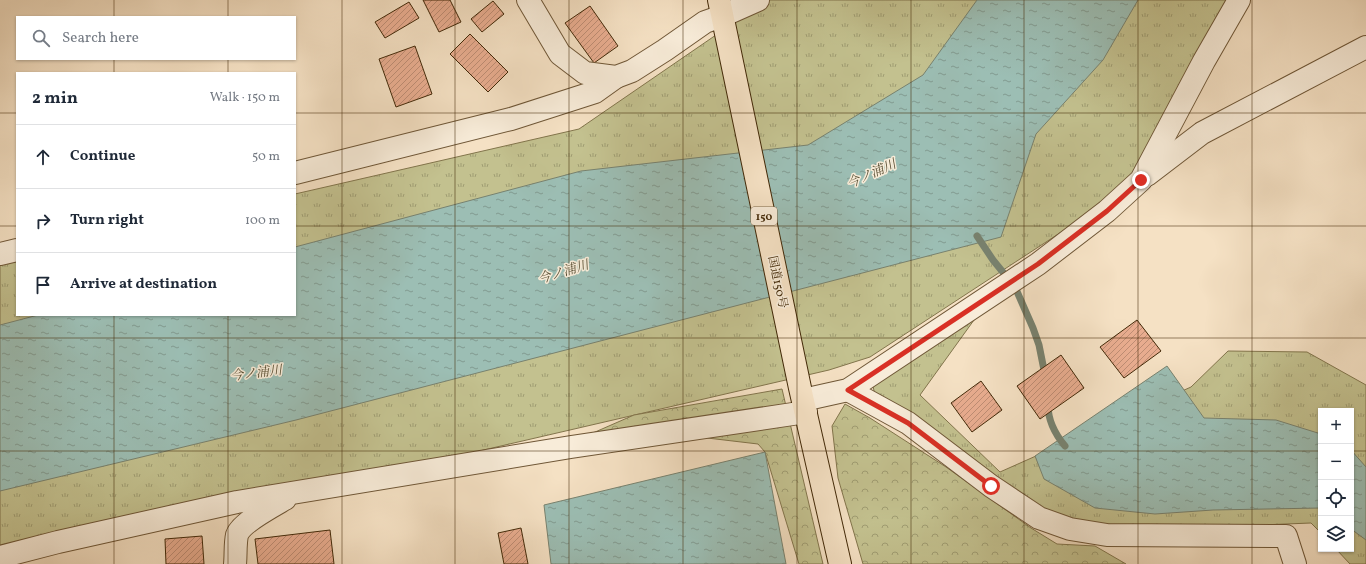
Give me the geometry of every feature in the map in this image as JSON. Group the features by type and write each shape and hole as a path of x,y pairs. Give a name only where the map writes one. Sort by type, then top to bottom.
{"highway":[{"name":"国道150号","path":"720,8 803,400 840,564"}],"street":[{"path":"528,0 560,54 585,73 616,77"},
{"path":"296,173 511,119 595,92 616,77 632,71 665,50 705,22 720,8 758,0"},
{"path":"1141,180 1204,61 1239,0"},
{"path":"0,557 58,542 237,502 571,447 848,390 1038,264 1107,211 1141,180 1202,133 1366,47"},
{"path":"0,254 16,250"},
{"path":"848,390 908,423 991,486 1039,518 1070,529 1107,535 1286,536 1295,564"},
{"path":"235,564 237,534 260,513 298,492"}],"green space":[{"path":"767,0 1228,0 1141,180 870,357 829,370 0,562 0,261 16,257 16,316 296,316 296,194 579,129"},
{"path":"992,295 920,395 1000,472 1191,387 1228,351 1307,352 1366,385 1366,564 1350,564 1339,552 1354,552 1354,408 1318,408 1318,530 1311,523 1159,529 1103,527 1035,508 875,395 872,382"},
{"path":"782,389 823,564 799,564 765,452 758,444 665,433 554,450 634,415"},
{"path":"845,404 870,418 946,467 1031,528 1057,544 1095,546 1126,564 863,564 838,478 832,426"}],"water":[{"name":"今ノ浦川","path":"977,0 1138,0 1103,60 1036,134 1001,237 296,420 0,491 0,325 34,316 296,316 296,247 581,171 808,145 923,75"},
{"path":"1167,366 1204,418 1276,420 1318,433 1318,508 1213,510 1155,514 1095,508 1044,479 1035,456"},
{"path":"765,452 786,564 551,564 544,505"},
{"path":"1354,453 1366,467 1366,540 1354,531"}],"building":[{"path":"423,0 450,0 461,22 439,32"},
{"path":"493,1 504,14 482,32 471,19"},
{"path":"409,2 419,18 385,38 375,22"},
{"path":"590,6 618,46 594,63 565,23"},
{"path":"470,34 508,72 488,92 450,54"},
{"path":"415,46 432,94 396,107 379,59"},
{"path":"1137,320 1161,351 1124,378 1100,347"},
{"path":"1061,355 1084,388 1040,419 1017,386"},
{"path":"981,381 1002,410 972,432 951,403"},
{"path":"521,528 528,564 504,564 498,533"},
{"path":"330,530 334,564 258,564 255,539"},
{"path":"202,536 204,564 166,564 165,539"}],"waterway":[{"path":"977,236 993,260 1015,287 1039,345 1045,375"},
{"path":"1048,405 1049,416 1053,427 1065,446"}],"route":[{"path":"991,486 908,423 848,390 1038,264 1107,211 1141,180"}]}
